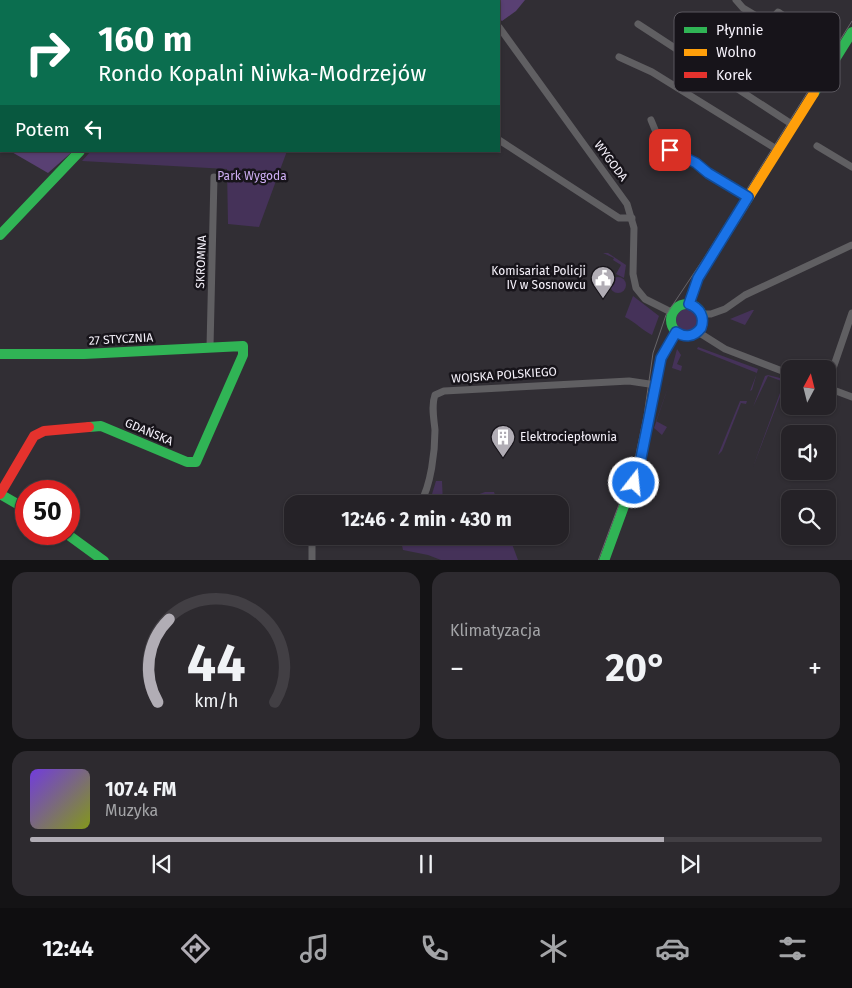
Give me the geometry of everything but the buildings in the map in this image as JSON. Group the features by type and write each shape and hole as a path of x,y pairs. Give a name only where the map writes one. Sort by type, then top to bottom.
{"main road":[{"path":"840,52 852,32"},
{"path":"689,304 698,278 814,92"},
{"path":"0,235 30,206 79,152"},
{"path":"689,304 707,314 698,332 686,336 676,332 672,324 673,313 681,305 689,304"},
{"path":"604,560 637,474 663,353 676,332"},
{"name":"27 STYCZNIA","path":"0,354 84,354 244,346"},
{"name":"GDAŃSKA","path":"0,494 34,436 44,431 101,426 187,462 196,462 243,355 244,346"},
{"path":"0,494 15,503"},
{"path":"80,543 104,560"}],"street":[{"path":"736,0 743,8 750,12"},
{"path":"638,24 674,47"},
{"name":"WYGODA","path":"500,29 622,195 632,218 634,236 633,274 636,288 645,299 673,313"},
{"path":"618,57 652,72 674,86"},
{"path":"684,92 778,150"},
{"path":"742,92 793,125"},
{"path":"651,120 661,144 696,163 708,173 748,197"},
{"path":"500,141 619,218 632,218"},
{"path":"817,146 852,167"},
{"name":"SKROMNA","path":"210,347 214,177"},
{"path":"707,314 725,309 746,295 852,245"},
{"path":"836,360 852,313"},
{"path":"698,332 725,349 781,371"},
{"name":"WOJSKA POLSKIEGO","path":"423,495 429,478 434,445 432,404 435,395 444,392 629,380 656,385"},
{"path":"836,391 852,397"},
{"path":"312,545 312,560"}],"green space":[{"name":"Park Wygoda","path":"90,152 287,152 259,227 228,224 227,169 82,161"},
{"path":"603,253 608,253 626,265 624,278 616,274 621,265 613,260 614,258"},
{"path":"618,277 626,285 618,293 610,285"},
{"path":"633,296 659,316 652,335 625,317"},
{"path":"687,309 695,312 698,320 695,328 687,331 679,328 676,320 679,312"},
{"path":"752,310 754,310 745,325 730,319"},
{"path":"698,347 758,369 757,373 697,349"},
{"path":"677,349 681,355 677,364 682,366 681,371 672,368"},
{"path":"768,375 781,378 781,381 768,376 753,407 765,376"},
{"path":"781,390 781,394 753,467"},
{"path":"740,401 747,401 746,404 741,403 722,451 718,455"},
{"path":"656,421 667,427 662,435 654,428"},
{"path":"436,481 442,481 443,495 432,495"},
{"path":"485,492 494,492 495,495 477,495"},
{"path":"402,545 512,545 518,560 441,560 428,555 403,550"}],"shaded area":[{"path":"500,0 525,0 516,11 502,21 500,20"},
{"path":"12,152 72,152 48,173"}],"tram line":[{"path":"840,40 852,21"},
{"path":"598,560 634,464 644,416 653,353 666,315 704,258 808,92"}],"traffic: fast":[{"path":"840,51 852,32"},
{"path":"0,235 79,152"},
{"path":"687,304 693,305 698,309 702,314 703,320 702,326 698,331 693,335 687,336 681,335 676,331 672,326 671,320 672,314 676,309 681,305 687,304"},
{"path":"604,560 639,465 661,358 676,332"},
{"path":"0,354 84,354 243,346 243,355 196,462 187,462 101,426 89,427"},
{"path":"0,494 15,503"},
{"path":"80,543 103,560"}],"traffic: slow":[{"path":"689,304 698,278 814,93"}],"traffic: jam":[{"path":"0,494 34,436 44,431 89,427"}],"place":[{"name":"Komisariat Policji IV w Sosnowcu","path":"603,299"},
{"name":"Elektrociepłownia","path":"503,458"}],"route":[{"path":"634,483 641,458 661,358 670,339 676,332 686,336 695,334 701,328 703,324 702,314 699,309 689,304 694,285 748,197 708,173 696,163 670,150"}]}
